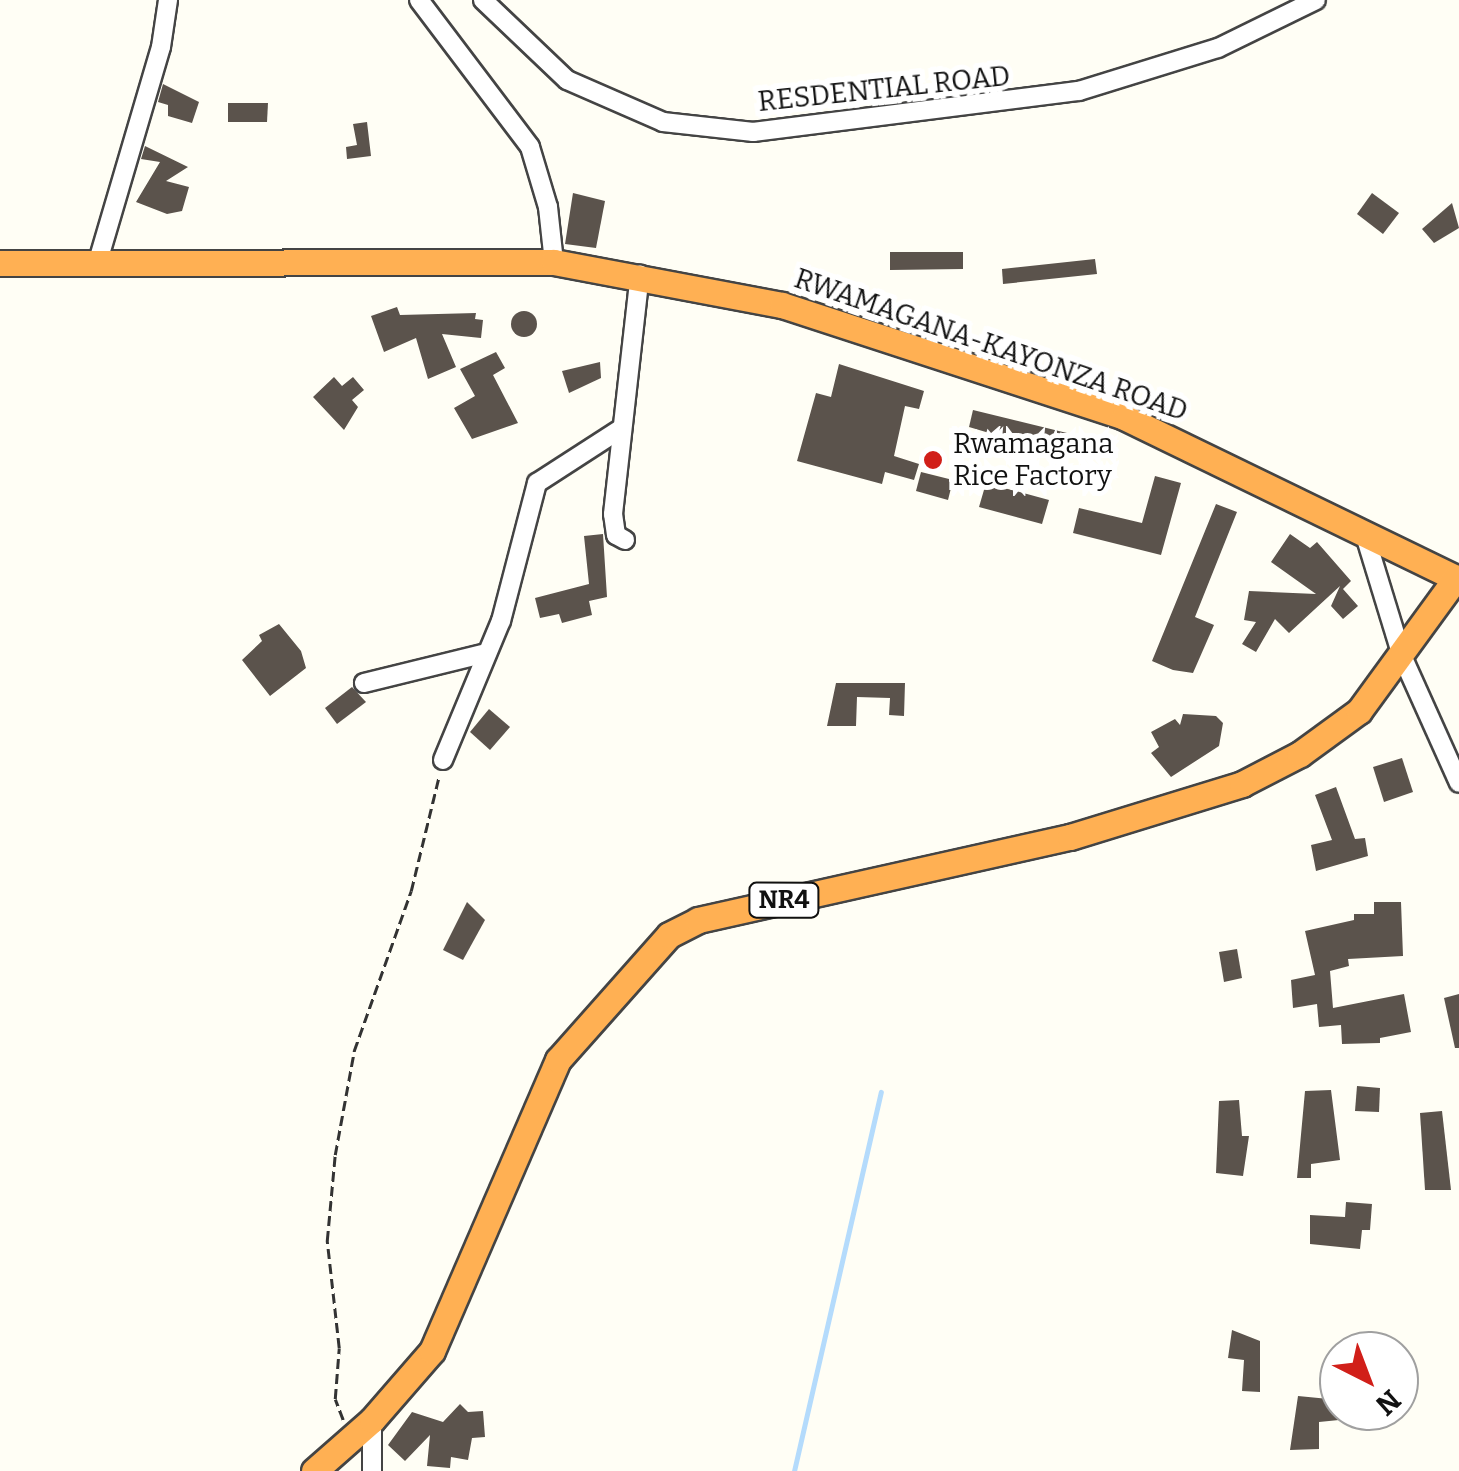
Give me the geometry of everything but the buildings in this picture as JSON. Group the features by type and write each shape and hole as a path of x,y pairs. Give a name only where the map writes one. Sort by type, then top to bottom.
{"highway":[{"name":"RWAMAGANA-KAYONZA ROAD","path":"0,263 554,262 640,275 815,314 1124,417 1457,579"},
{"name":"NR4","path":"314,1471 363,1428 432,1351 558,1060 669,935 698,920 1070,838 1226,790 1332,734 1402,656 1457,579"}],"street":[{"path":"98,261 161,47 168,0"},
{"path":"419,0 530,147 544,189 554,262"},
{"name":"RESDENTIAL ROAD","path":"483,0 566,80 663,122 753,132 1079,91 1218,48 1316,0"},
{"path":"625,540 613,526 640,275"},
{"path":"443,760 520,565 537,482 622,428"},
{"path":"1364,532 1402,656 1459,783"},
{"path":"364,683 486,653"},
{"path":"363,1428 372,1471"}],"path":[{"path":"363,1428 335,1398 339,1348 326,1241 335,1154 354,1051 411,891 443,760"}],"waterway":[{"path":"794,1471 881,1092"}],"place":[{"name":"Rwamagana Rice Factory","path":"933,460"}]}
